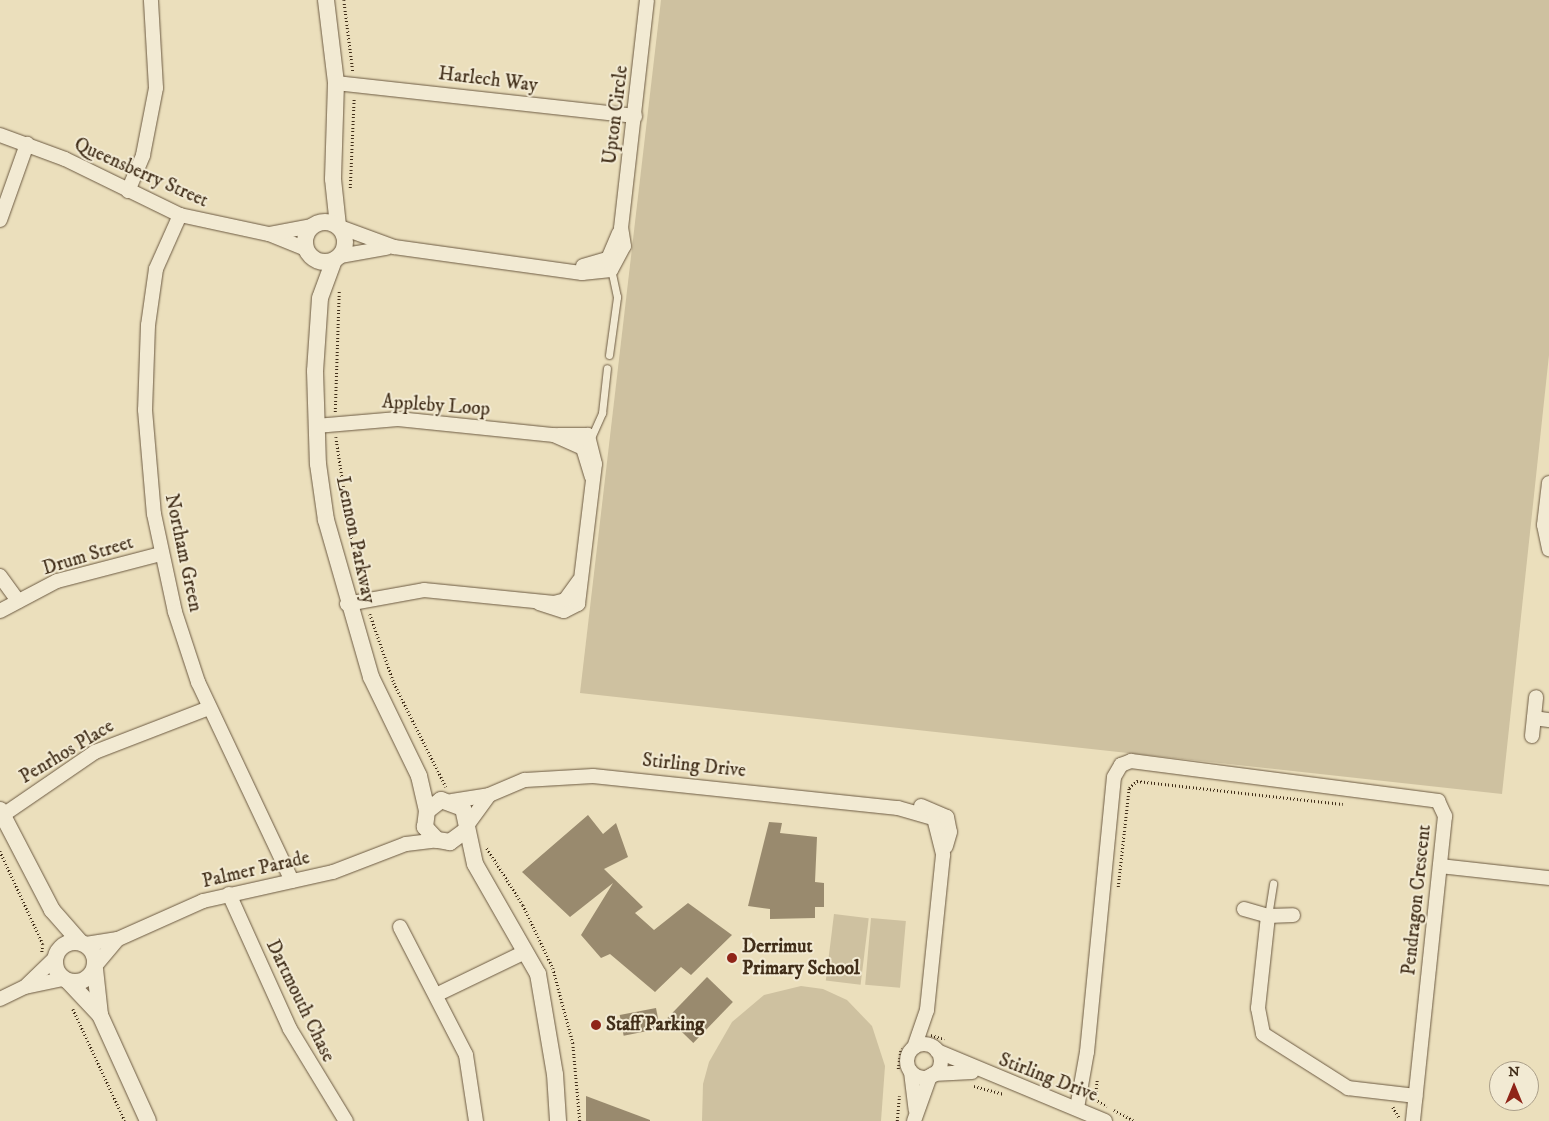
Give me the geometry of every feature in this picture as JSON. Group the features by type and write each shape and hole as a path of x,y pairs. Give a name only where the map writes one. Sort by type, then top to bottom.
{"street":[{"path":"128,190 143,155 156,88 151,0"},
{"path":"326,0 336,83 333,179 339,226 346,245 337,258"},
{"name":"Upton Circle","path":"610,265 621,228 648,2"},
{"name":"Harlech Way","path":"336,83 354,83 635,116"},
{"name":"Queensberry Street","path":"0,135 27,144 180,215 269,234 308,252"},
{"path":"0,220 27,144"},
{"path":"333,179 314,224 305,237 308,252 321,262 394,248"},
{"name":"Northam Green","path":"180,215 156,269 148,325 146,436 161,554 186,646 209,708 292,881"},
{"path":"314,224 339,226 394,248 562,268 599,264 610,265"},
{"name":"Queensberry Street","path":"269,234 314,224"},
{"name":"Lennon Parkway","path":"308,252 320,298 316,426 326,520 347,604 371,678 419,776 426,813 425,827 440,841 475,864"},
{"name":"Lennon Parkway","path":"320,298 337,258"},
{"name":"Appleby Loop","path":"316,426 398,419 554,435 578,433 587,443"},
{"path":"347,604 424,590 539,604 569,605 580,581 596,455 587,443"},
{"path":"1549,483 1544,526 1549,549"},
{"name":"Drum Street","path":"0,611 58,581 161,554"},
{"path":"0,576 18,601"},
{"path":"1532,736 1536,696"},
{"name":"Penrhos Place","path":"2,813 95,752 209,708"},
{"path":"1534,718 1549,720"},
{"name":"Pendragon Crescent","path":"1077,1108 1116,784 1128,770 1143,764 1428,797 1438,801 1445,816 1413,1121"},
{"name":"Stirling Drive","path":"455,800 489,795 525,780 571,775 898,808 934,818 943,855 926,1010 914,1047"},
{"name":"Lennon Parkway","path":"419,776 455,800 466,814 466,829 475,864 523,953 538,974 542,1009 555,1074 558,1121"},
{"path":"440,841 456,840 466,829 489,795"},
{"path":"406,844 426,813 455,800"},
{"path":"2,813 52,910 94,953 100,1015 148,1121"},
{"name":"Palmer Parade","path":"83,943 118,939 229,894 333,872 406,844 440,841"},
{"path":"1440,866 1549,878"},
{"name":"Dartmouth Chase","path":"229,894 290,1029 346,1121"},
{"path":"1244,909 1268,916 1293,915"},
{"path":"52,910 56,970 100,1015"},
{"path":"1268,916 1258,1008 1263,1034 1342,1086 1416,1096"},
{"path":"400,927 438,994 466,1055 476,1121"},
{"name":"Palmer Parade","path":"95,967 118,939"},
{"path":"25,987 66,944 83,943"},
{"path":"438,994 523,953"},
{"path":"0,999 25,987 66,980 87,979 95,967"},
{"name":"Stirling Drive","path":"926,1010 935,1049 978,1071 1061,1101 1105,1121"},
{"path":"914,1047 935,1049 940,1066 932,1075 915,1116 908,1056 914,1047"},
{"name":"Stirling Drive","path":"932,1075 978,1071"},
{"name":"Pendragon Crescent","path":"1061,1101 1082,1071"},
{"path":"911,1072 932,1075"}],"lane":[{"path":"609,355 617,297 610,265"},
{"path":"587,443 602,413 607,368"},
{"path":"1268,916 1273,883"}],"path":[{"path":"344,0 354,83 349,192"},
{"path":"340,284 336,424 358,574"},
{"path":"365,600 420,739 446,786 462,791 455,800"},
{"path":"1117,895 1129,788 1137,781 1346,804"},
{"path":"482,841 523,905 553,968 573,1044 580,1121"},
{"path":"1078,1093 1095,1100 1098,1070"},
{"path":"968,1084 1005,1095"},
{"path":"897,1121 900,1094"},
{"path":"1394,1094 1398,1121"}],"shaded area":[{"path":"661,0 1549,0 1549,355 1502,794 580,693"},
{"path":"834,914 869,918 861,985 826,981"},
{"path":"871,918 906,921 900,988 865,985"},
{"path":"801,986 823,989 847,1000 872,1026 885,1066 881,1121 702,1121 703,1084 709,1062 732,1022 764,995"}],"building":[{"path":"588,815 603,834 616,823 628,857 604,869 643,907 635,913 654,930 688,903 732,935 691,975 681,967 655,992 610,954 601,958 581,935 613,883 570,917 522,872"},
{"path":"769,822 782,823 780,833 817,837 815,882 824,883 824,907 815,907 815,918 770,919 770,909 748,906"},
{"path":"707,977 733,1002 693,1043 667,1018"},
{"path":"656,1008 660,1029 624,1036 620,1015"},
{"path":"586,1096 650,1120 650,1121 586,1121"}],"place":[{"name":"Derrimut Primary School","path":"732,958"},
{"name":"Staff Parking","path":"596,1025"}]}
